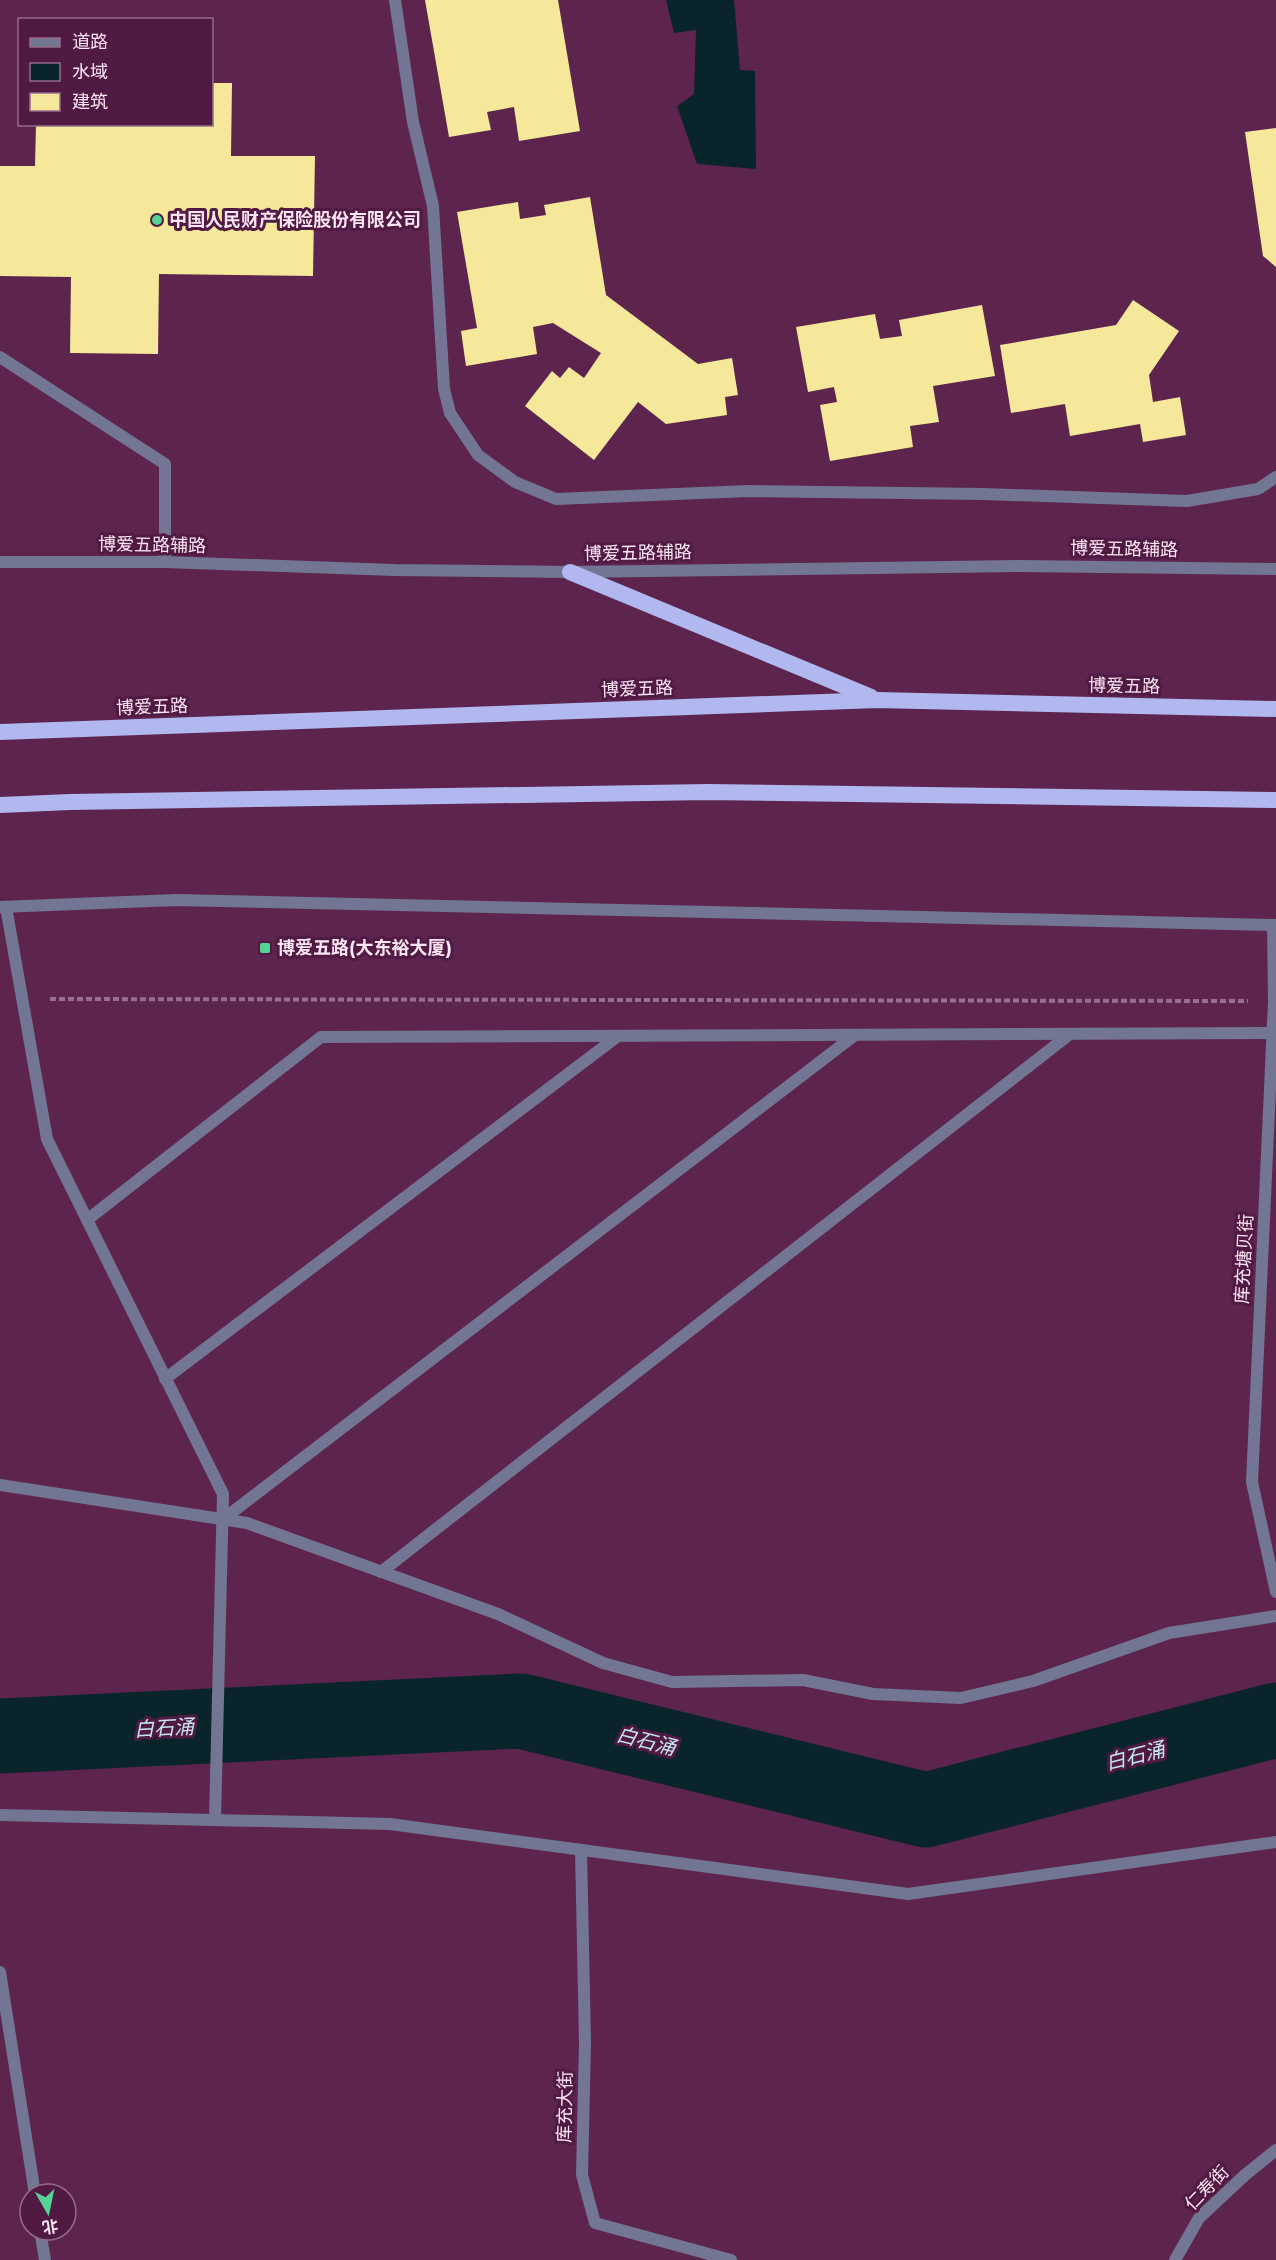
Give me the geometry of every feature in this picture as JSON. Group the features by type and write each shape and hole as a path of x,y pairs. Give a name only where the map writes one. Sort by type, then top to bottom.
{"highway":[{"path":"570,572 878,700"},
{"name":"博爱五路","path":"0,732 878,700 1276,709"},
{"path":"0,805 708,792 1276,800"}],"street":[{"path":"394,0 413,122 433,206 444,389 450,413 478,455 515,482 556,499 760,492 984,494 1187,501 1258,489 1276,477"},
{"path":"0,357 165,464 165,562"},
{"name":"博爱五路辅路","path":"0,562 165,562 394,570 570,572 1019,566 1276,569"},
{"path":"3,907 188,901 1274,925"},
{"path":"0,919 3,907"},
{"path":"3,907 47,1139 223,1494 215,1820"},
{"name":"库充塘贝街","path":"1274,925 1273,1123 1252,1482 1276,1592"},
{"path":"87,1220 321,1038 1273,1033"},
{"path":"381,1572 1070,1034"},
{"path":"222,1520 855,1035"},
{"path":"165,1379 618,1036"},
{"path":"0,1485 247,1523 498,1614 603,1662 672,1682 803,1680 873,1694 961,1698 1033,1681 1169,1633 1276,1616"},
{"path":"0,1815 390,1824 908,1894 1276,1842"},
{"name":"库充大街","path":"581,1850 585,2042 582,2175 595,2223 731,2260"},
{"path":"0,1972 32,2182"},
{"name":"仁寿街","path":"1175,2260 1199,2218 1276,2150"},
{"path":"42,2242 45,2260"}],"path":[{"path":"21,999 1274,1001"}],"water":[{"path":"666,0 734,0 740,70 755,71 756,169 697,164 677,106 694,94 696,30 674,33"}],"building":[{"path":"425,0 558,0 580,131 519,141 514,107 487,112 491,130 449,137"},
{"name":"中国人民财产保险股份有限公司","path":"213,83 232,83 231,156 315,156 313,276 159,274 158,354 70,353 71,277 0,276 0,166 35,166 36,126 213,126"},
{"path":"1276,128 1276,267 1263,256 1245,132"},
{"path":"590,197 606,295 698,364 732,358 738,395 725,397 727,415 666,424 638,402 594,460 525,406 552,371 560,378 569,367 584,378 601,353 553,323 533,327 537,354 466,366 461,331 477,328 457,212 518,202 520,219 546,215 544,205"},
{"path":"1133,300 1179,331 1149,375 1153,402 1180,397 1186,435 1143,442 1140,424 1070,436 1065,404 1011,413 1000,345 1116,325"},
{"path":"982,305 995,376 933,386 939,422 910,426 913,447 830,461 820,405 837,402 834,387 808,392 796,327 875,314 880,339 902,336 899,320"}],"waterway":[{"name":"白石涌","path":"0,1736 521,1711 926,1810 1276,1720"}],"place":[{"name":"中国人民财产保险股份有限公司","path":"157,220"},
{"name":"博爱五路(大东裕大厦)","path":"265,948"}]}
